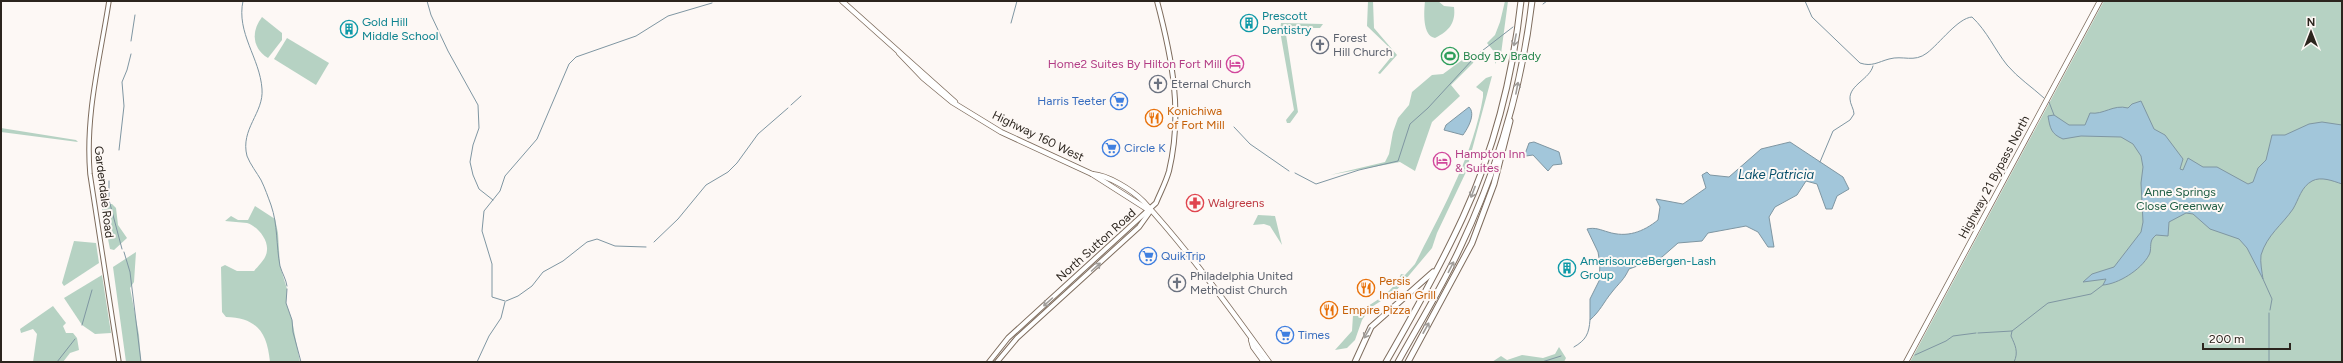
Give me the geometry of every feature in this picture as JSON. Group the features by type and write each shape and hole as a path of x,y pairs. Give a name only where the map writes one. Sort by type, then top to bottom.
{"highway":[{"path":"1386,362 1437,269 1463,217 1485,160 1505,92 1521,1"},
{"path":"1408,362 1461,266 1478,229 1494,184 1509,129 1511,110 1529,24 1532,1"},
{"path":"1398,362 1460,247 1482,198 1511,110"},
{"path":"1355,362 1371,327 1437,269"}],"main road":[{"name":"Highway 160 West","path":"842,1 899,53 900,56 934,88 952,102 955,102 1001,132 1092,174 1150,211 1190,255 1269,362"},
{"path":"1150,211 1156,203 1168,173 1173,150 1175,93 1172,57 1157,1"},
{"name":"Highway 21 Bypass North","path":"1906,362 2100,1"},
{"name":"North Sutton Road","path":"989,362 1008,338 1150,211"},
{"name":"North Sutton Road","path":"997,362 1017,338 1139,227 1150,211"},
{"name":"Highway 160 West","path":"1250,337 1253,347 1264,362"}],"street":[{"name":"Gardendale Road","path":"109,1 89,117 87,144 90,174 119,362"}],"green space":[{"path":"1368,1 1373,1 1374,28 1397,55 1380,74 1378,73 1392,56 1392,50 1367,26"},
{"path":"1425,1 1438,1 1444,6 1454,7 1453,22 1448,29 1435,38 1428,33 1426,28 1424,17"},
{"path":"1505,1 1508,1 1501,54 1495,64 1496,54 1487,43 1495,35"},
{"name":"Anne Springs Close Greenway","path":"2104,1 2342,1 2342,362 1910,362"},
{"path":"262,17 282,33 282,40 268,58 259,49 255,39 256,28"},
{"path":"1281,23 1323,24 1320,28 1285,28 1298,112 1290,123 1287,123 1286,120 1294,110 1280,31"},
{"path":"287,38 329,63 316,85 274,59"},
{"path":"1469,55 1474,60 1473,63 1451,85 1460,96 1432,122 1415,171 1400,162 1330,175 1385,162 1389,154 1393,132 1398,118 1409,105 1412,92 1432,75 1443,74"},
{"path":"1492,76 1466,172 1437,233 1432,248 1395,292 1370,308 1362,320 1355,340 1347,348 1335,350 1352,331 1353,315 1387,293 1393,287 1401,274 1405,275 1415,264 1446,203 1472,140 1483,97 1483,92 1476,87 1486,78"},
{"path":"1,128 76,140 78,142 1,132"},
{"path":"101,204 112,204 116,208 118,225 127,238 114,250 110,249"},
{"path":"255,206 275,219 278,233 280,266 287,289 286,303 292,320 300,362 270,362 266,342 258,329 246,320 226,317 222,312 221,267 225,265 237,271 254,271 267,253 266,242 258,230 247,223 225,221 231,216 238,220 248,220"},
{"path":"1258,215 1275,216 1282,245 1270,226 1264,224 1253,225"},
{"path":"74,241 96,243 99,263 64,286 62,283"},
{"path":"136,252 134,282 130,288 139,335 141,362 126,362 113,267"},
{"path":"102,275 111,333 95,334 82,325 64,298"},
{"path":"53,306 66,323 63,326 66,333 73,333 77,338 79,350 70,353 63,362 33,362 37,334 33,329 21,333 20,329"},
{"path":"1559,347 1566,358 1564,362 1492,362 1501,356 1507,360 1522,355 1543,358 1555,354"}],"water":[{"path":"2141,101 2154,129 2165,135 2183,159 2180,169 2183,170 2188,158 2203,167 2217,167 2248,184 2253,182 2258,168 2266,160 2272,135 2285,135 2309,124 2322,122 2342,125 2342,184 2319,179 2312,181 2305,186 2293,209 2271,236 2264,248 2261,255 2263,279 2247,248 2239,239 2210,229 2193,214 2186,213 2169,222 2168,236 2156,235 2153,238 2149,255 2141,266 2135,271 2122,279 2109,284 2103,285 2106,279 2083,282 2092,274 2114,267 2141,232 2143,222 2141,183 2143,167 2141,156 2133,144 2121,137 2081,136 2063,139 2056,135 2052,130 2048,116 2054,115 2069,125 2085,125 2090,113 2118,107 2128,108 2132,104"},
{"path":"1469,107 1472,113 1469,125 1463,135 1444,130 1446,125"},
{"path":"1534,142 1559,152 1562,164 1553,165 1548,171 1533,155 1526,156 1525,154 1529,143"},
{"name":"Lake Patricia","path":"1790,142 1843,177 1849,189 1837,196 1832,209 1826,209 1817,184 1806,181 1797,195 1775,207 1769,217 1774,247 1768,247 1758,232 1746,226 1708,233 1702,241 1678,243 1662,257 1629,269 1597,313 1590,320 1590,299 1599,281 1600,264 1598,252 1587,229 1590,228 1615,234 1628,234 1641,231 1658,220 1660,207 1656,199 1683,204 1706,188 1702,175 1707,172 1710,175 1729,177 1761,149"}],"waterway":[{"path":"243,1 242,13 245,35 257,67 262,89 260,106 249,129 246,146 247,156 261,180 271,205 275,220 280,266 287,286"},
{"path":"427,1 431,15 448,51 478,105 479,128 473,145 470,162 473,175 479,189 493,200"},
{"path":"1011,23 1017,1"},
{"path":"1543,4 1547,1"},
{"path":"1805,1 1812,17 1860,63 1864,64 1875,64 1894,58 1918,58 1932,49 1955,26 1967,18 1972,17 1982,28 2011,70 2044,98"},
{"path":"505,301 492,297 492,264 482,231 484,211 500,191 505,176 537,139 569,64 576,57 636,36 668,16 712,3"},
{"path":"131,41 135,15"},
{"path":"1478,54 1513,27"},
{"path":"119,150 124,106 122,82 131,54"},
{"path":"1295,173 1316,184 1359,170 1398,161 1410,124 1428,108 1473,59"},
{"path":"1820,162 1833,131 1850,120 1854,114 1850,101 1851,94 1856,86 1868,75 1873,66"},
{"path":"791,105 801,96"},
{"path":"2049,102 2054,115"},
{"path":"654,242 678,219 706,185 728,172 737,163 758,134 788,108"},
{"path":"1234,127 1250,144 1289,171"},
{"path":"109,181 109,200 122,249"},
{"path":"506,301 518,296 532,286 543,272 563,261 587,242 597,239 615,246 646,247"},
{"path":"124,252 130,272 141,362"},
{"path":"2263,279 2272,299 2270,310"},
{"path":"1978,333 2012,331 2048,303 2091,294 2103,285"},
{"path":"287,289 286,303 292,320 293,332 301,362"},
{"path":"82,325 92,290"},
{"path":"477,362 489,336 501,318 505,302"},
{"path":"2269,313 2269,362"},
{"path":"1574,347 1586,336 1589,329 1590,320"},
{"path":"2012,331 2011,336 2016,352 2014,362"},
{"path":"1915,355 1946,341 1953,336 1976,333"},
{"path":"57,362 75,339"},
{"path":"1542,362 1561,356"}],"place":[{"name":"Prescott Dentistry","path":"1249,23"},
{"name":"Gold Hill Middle School","path":"349,29"},
{"name":"Forest Hill Church","path":"1320,45"},
{"name":"Body By Brady","path":"1450,56"},
{"name":"Home2 Suites By Hilton Fort Mill","path":"1235,64"},
{"name":"Eternal Church","path":"1158,84"},
{"name":"Harris Teeter","path":"1119,101"},
{"name":"Konichiwa of Fort Mill","path":"1154,118"},
{"name":"Circle K","path":"1111,148"},
{"name":"Hampton Inn & Suites","path":"1442,161"},
{"name":"Walgreens","path":"1195,203"},
{"name":"QuikTrip","path":"1148,256"},
{"name":"AmerisourceBergen-Lash Group","path":"1567,268"},
{"name":"Philadelphia United Methodist Church","path":"1177,283"},
{"name":"Persis Indian Grill","path":"1366,288"},
{"name":"Empire Pizza","path":"1329,310"},
{"name":"Times","path":"1285,335"}]}
